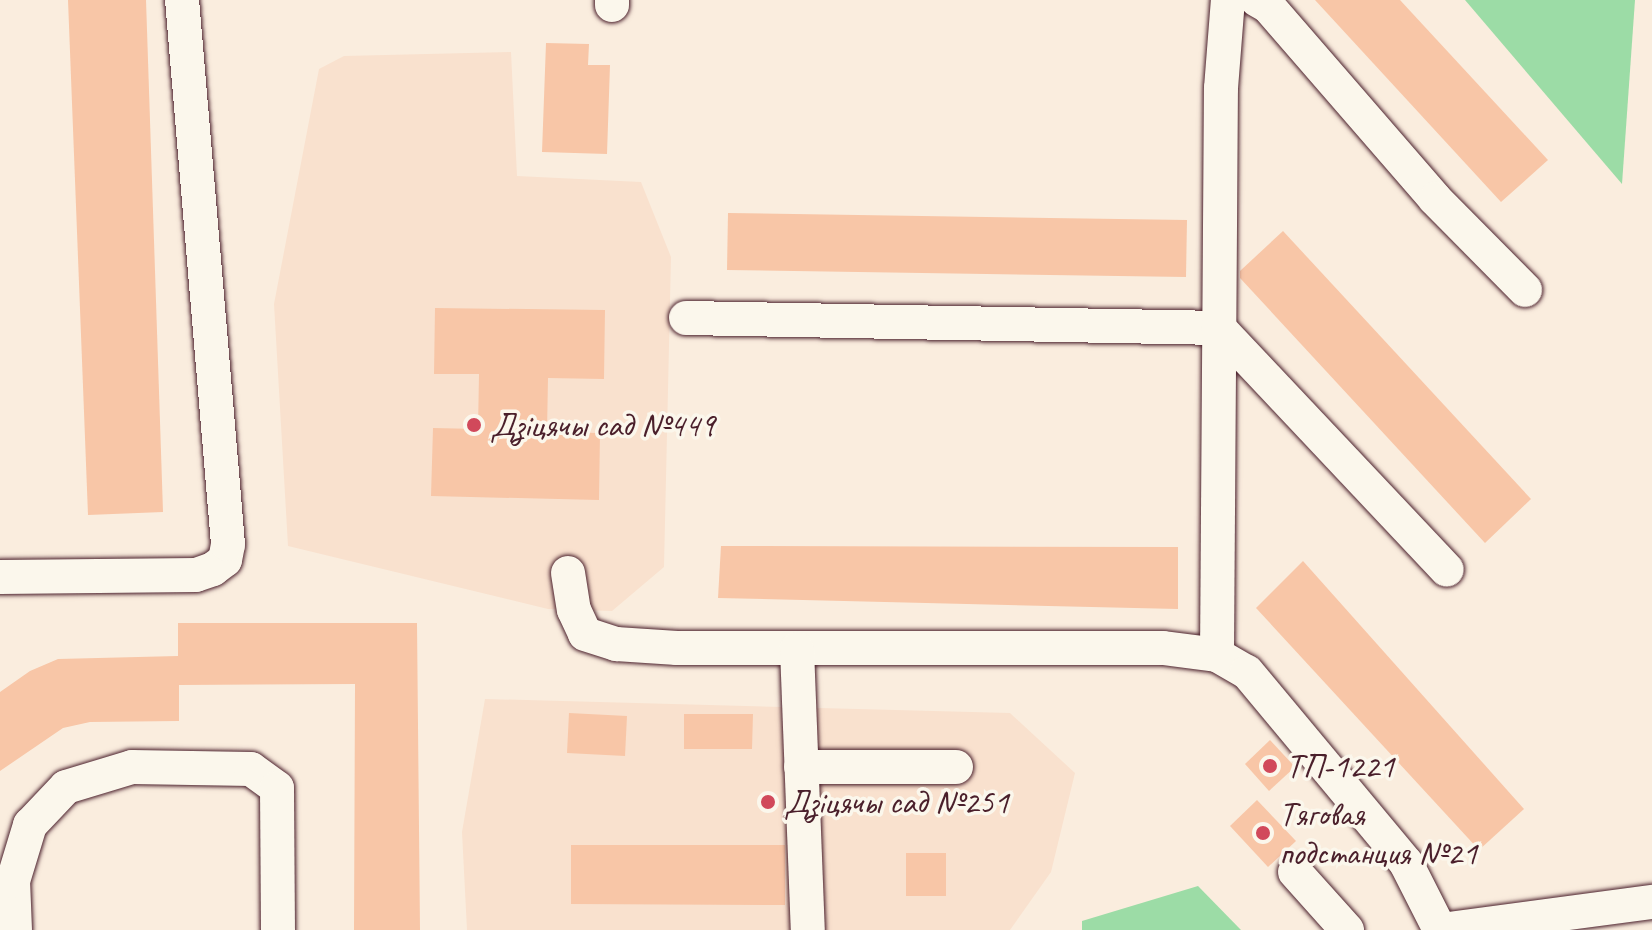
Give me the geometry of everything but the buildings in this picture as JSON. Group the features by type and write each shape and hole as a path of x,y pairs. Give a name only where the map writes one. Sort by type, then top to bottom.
{"lane":[{"path":"0,577 196,575 213,569 225,560 228,544 182,0"},
{"path":"1217,655 1221,88 1228,0"},
{"path":"1257,0 1268,6 1435,199 1525,290"},
{"path":"686,318 1219,328 1447,570"},
{"path":"568,573 574,610 585,634 616,644 797,649 1163,648 1217,655 1247,672 1406,863 1441,930 1652,902"},
{"path":"797,649 808,930"},
{"path":"15,930 13,881 30,825 66,787 132,767 251,769 277,788 278,930"},
{"path":"801,767 956,767"},
{"path":"1295,872 1347,930"}],"shaded area":[{"name":"Дзіцячы сад №449","path":"511,52 517,176 641,182 671,257 664,567 612,611 548,609 288,546 274,304 319,69 344,56"},
{"name":"Дзіцячы сад №251","path":"485,699 1010,713 1075,773 1051,872 1010,930 467,930 462,832"}],"green space":[{"path":"1465,0 1635,0 1622,184"},
{"path":"1198,886 1241,930 1082,930 1082,921"}],"place":[{"name":"Дзіцячы сад №449","path":"474,425"},
{"name":"ТП-1221","path":"1270,766"},
{"name":"Дзіцячы сад №251","path":"768,802"},
{"name":"Тяговая подстанция №21","path":"1263,833"}]}
